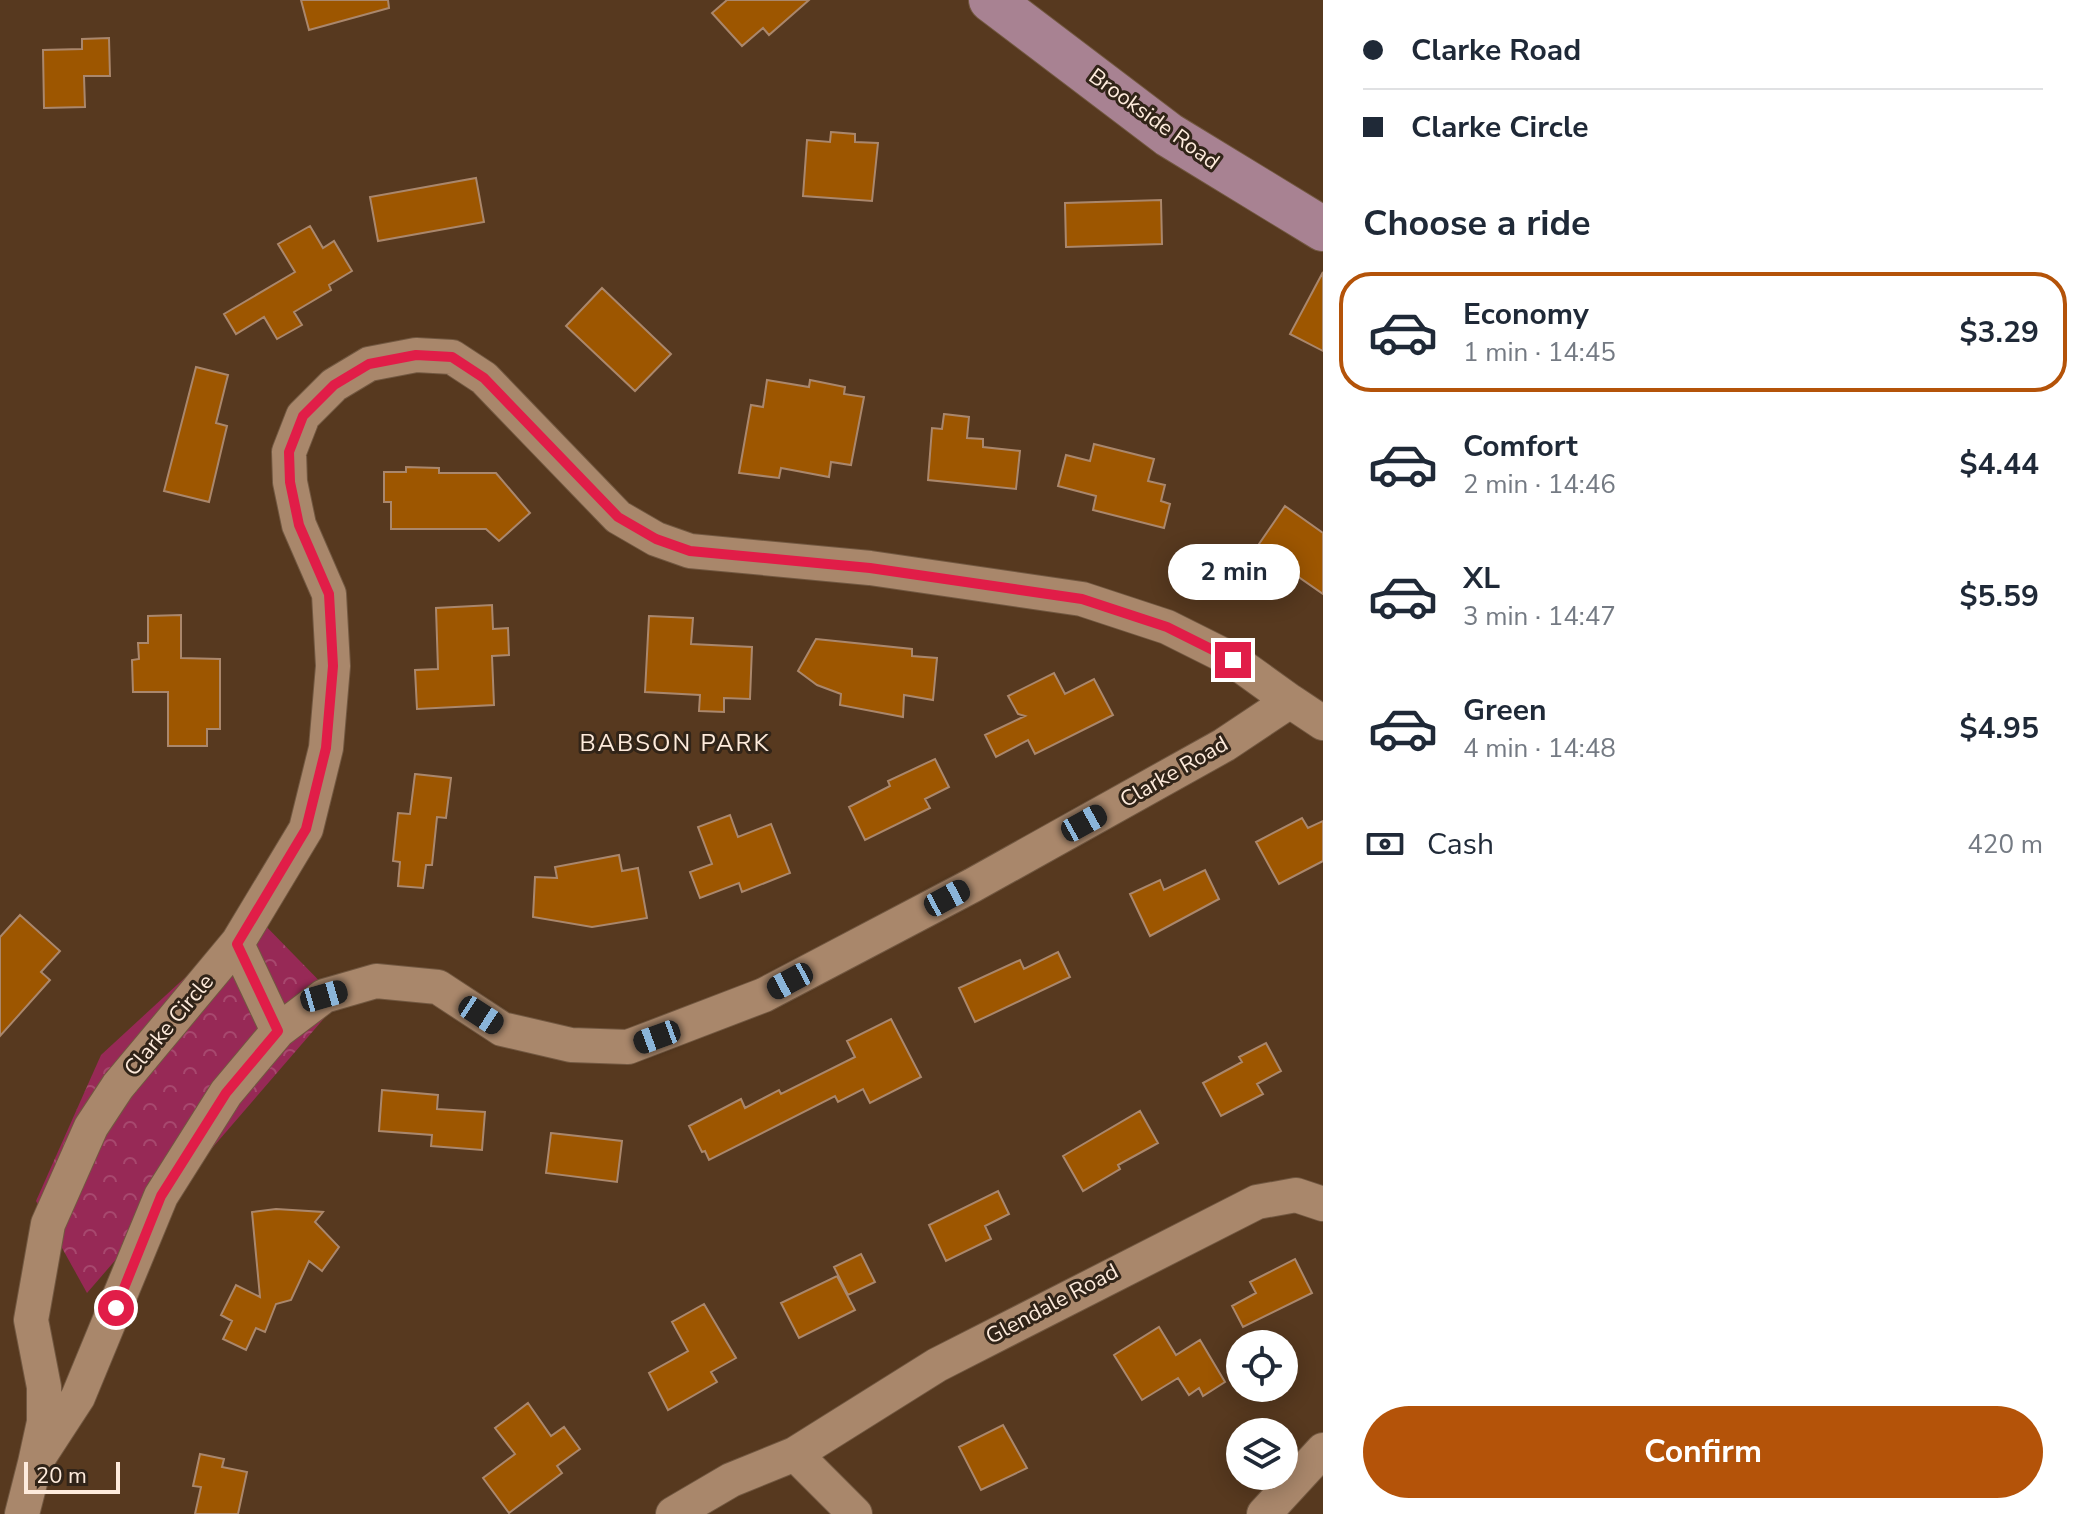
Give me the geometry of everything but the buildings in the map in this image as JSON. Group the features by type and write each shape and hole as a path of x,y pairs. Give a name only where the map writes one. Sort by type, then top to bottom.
{"street":[{"name":"Brookside Road","path":"991,0 1169,135 1323,229"},
{"name":"Clarke Circle","path":"35,1463 44,1422 44,1387 31,1320 48,1224 91,1127 118,1086 237,944 306,829 326,748 333,666 329,594 299,525 290,482 289,452 303,416 334,385 369,364 416,355 452,357 484,378 618,517 656,539 690,551 870,568 1082,599 1167,627 1233,660 1290,701"},
{"path":"1290,701 1323,723"},
{"name":"Clarke Road","path":"22,1514 35,1463 78,1397 161,1196 226,1093 278,1031 324,996 376,981 438,987 502,1029 571,1045 628,1047 764,995 973,885 1224,745 1290,701"},
{"path":"237,944 278,1031"},
{"name":"Glendale Road","path":"673,1514 731,1480 795,1454 937,1365 1257,1202 1296,1195 1323,1204"},
{"path":"1264,1514 1323,1450"},
{"path":"795,1454 855,1514"}],"green space":[{"path":"254,914 339,1001 87,1293 36,1201 101,1055"}],"district":[{"name":"BABSON PARK","path":"675,743"}],"route":[{"path":"116,1308 161,1196 226,1093 278,1031 237,944 306,829 326,748 333,666 329,594 299,525 290,482 289,452 303,416 334,385 369,364 416,355 452,357 484,378 618,517 656,539 690,551 870,568 1082,599 1167,627 1233,660"}]}
